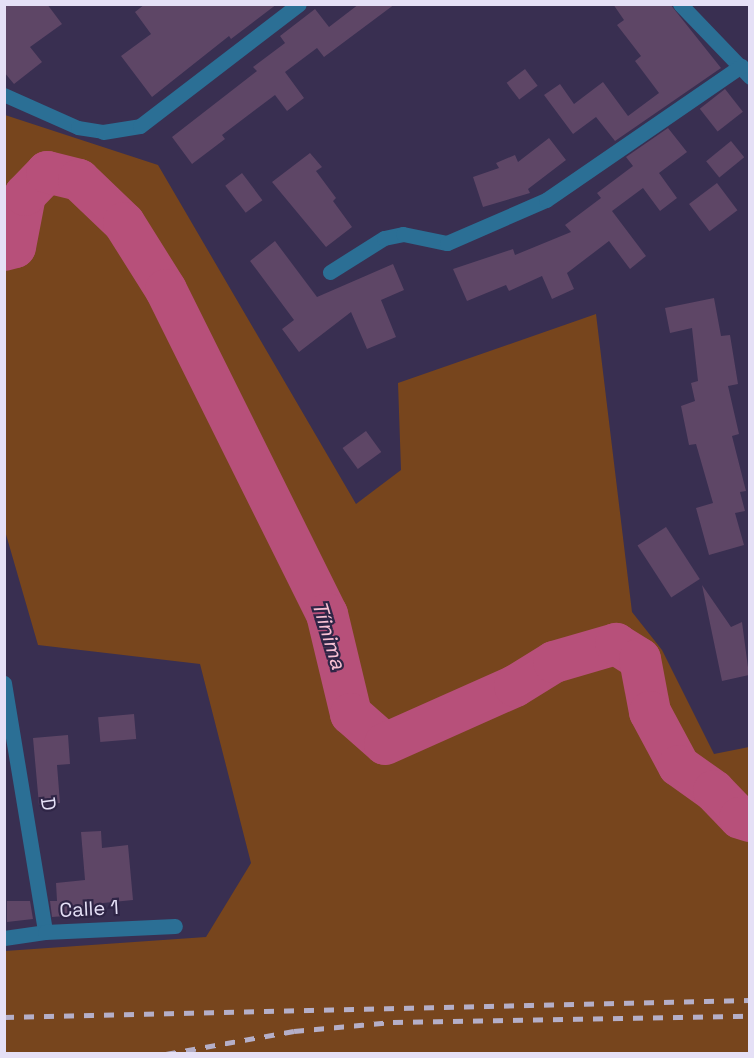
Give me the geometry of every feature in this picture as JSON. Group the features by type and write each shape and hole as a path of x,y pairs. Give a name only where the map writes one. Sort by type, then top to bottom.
{"street":[{"path":"103,132 140,126 299,4"},
{"path":"330,272 384,238 403,234 447,243 546,200 745,72 680,4"},
{"name":"D","path":"4,683 45,932"},
{"name":"Calle 1","path":"4,938 45,932 175,926"}],"lane":[{"path":"4,95 78,128 103,132"}],"shaded area":[{"path":"5,115 158,165 356,504 401,470 398,383 596,314 632,612 662,650 714,754 749,747 749,1053 5,1053 5,951 206,937 251,863 200,664 38,645 5,531"}],"building":[{"path":"4,4 47,4 62,24 30,47 42,62 14,84 4,72"},
{"path":"145,4 277,4 231,39 229,36 152,97 121,56 151,34 135,12"},
{"path":"359,4 395,4 324,57 317,48 285,72 304,98 287,111 275,95 222,135 225,139 192,164 172,137 257,71 253,67 285,43 280,36 315,9 329,27"},
{"path":"613,4 670,4 721,68 615,141 596,117 573,134 544,95 560,84 574,104 603,82 628,116 659,93 635,61 641,56 617,25 624,20"},
{"path":"525,69 538,86 519,100 507,83"},
{"path":"725,89 743,112 718,132 700,109"},
{"path":"668,128 687,152 659,173 677,198 660,211 643,188 612,211 646,256 630,269 609,241 567,273 574,289 552,299 542,276 509,291 506,285 467,301 453,269 513,249 515,255 571,232 565,225 601,198 597,193 633,166 626,157"},
{"path":"549,138 566,160 528,189 530,193 483,207 473,177 499,168 496,163 515,155 518,162"},
{"path":"731,141 744,157 719,177 706,161"},
{"path":"310,153 322,167 316,171 336,198 333,201 352,227 326,247 272,182"},
{"path":"242,173 262,200 246,213 225,186"},
{"path":"717,183 737,210 710,231 689,204"},
{"path":"275,241 317,297 393,264 404,290 381,300 396,337 367,349 351,312 299,352 282,329 294,320 250,261"},
{"path":"714,298 721,336 730,335 738,384 728,386 739,434 732,436 746,491 740,492 745,511 735,513 744,545 709,555 696,508 713,503 696,444 689,445 681,406 695,401 691,383 698,381 692,328 670,333 665,308"},
{"path":"366,431 381,452 358,469 343,448"},
{"path":"666,527 700,579 671,598 637,546"},
{"path":"702,585 731,627 742,622 749,675 722,681"},
{"path":"134,714 136,739 100,742 98,717"},
{"path":"68,735 70,764 57,765 60,803 39,805 33,738"},
{"path":"101,831 102,848 128,845 133,900 103,903 104,913 52,917 50,901 57,901 56,883 85,880 81,832"},
{"path":"7,901 30,901 33,919 7,922"}],"waterway":[{"name":"Tíinima","path":"4,250 15,247 25,195 47,172 79,180 124,223 166,290 327,614 351,714 385,744 515,686 554,662 616,644 640,659 650,712 679,766 714,791 740,818 750,821"}],"railway":[{"path":"4,1017 750,1000"},
{"path":"166,1054 294,1031 393,1022 750,1016"}]}
